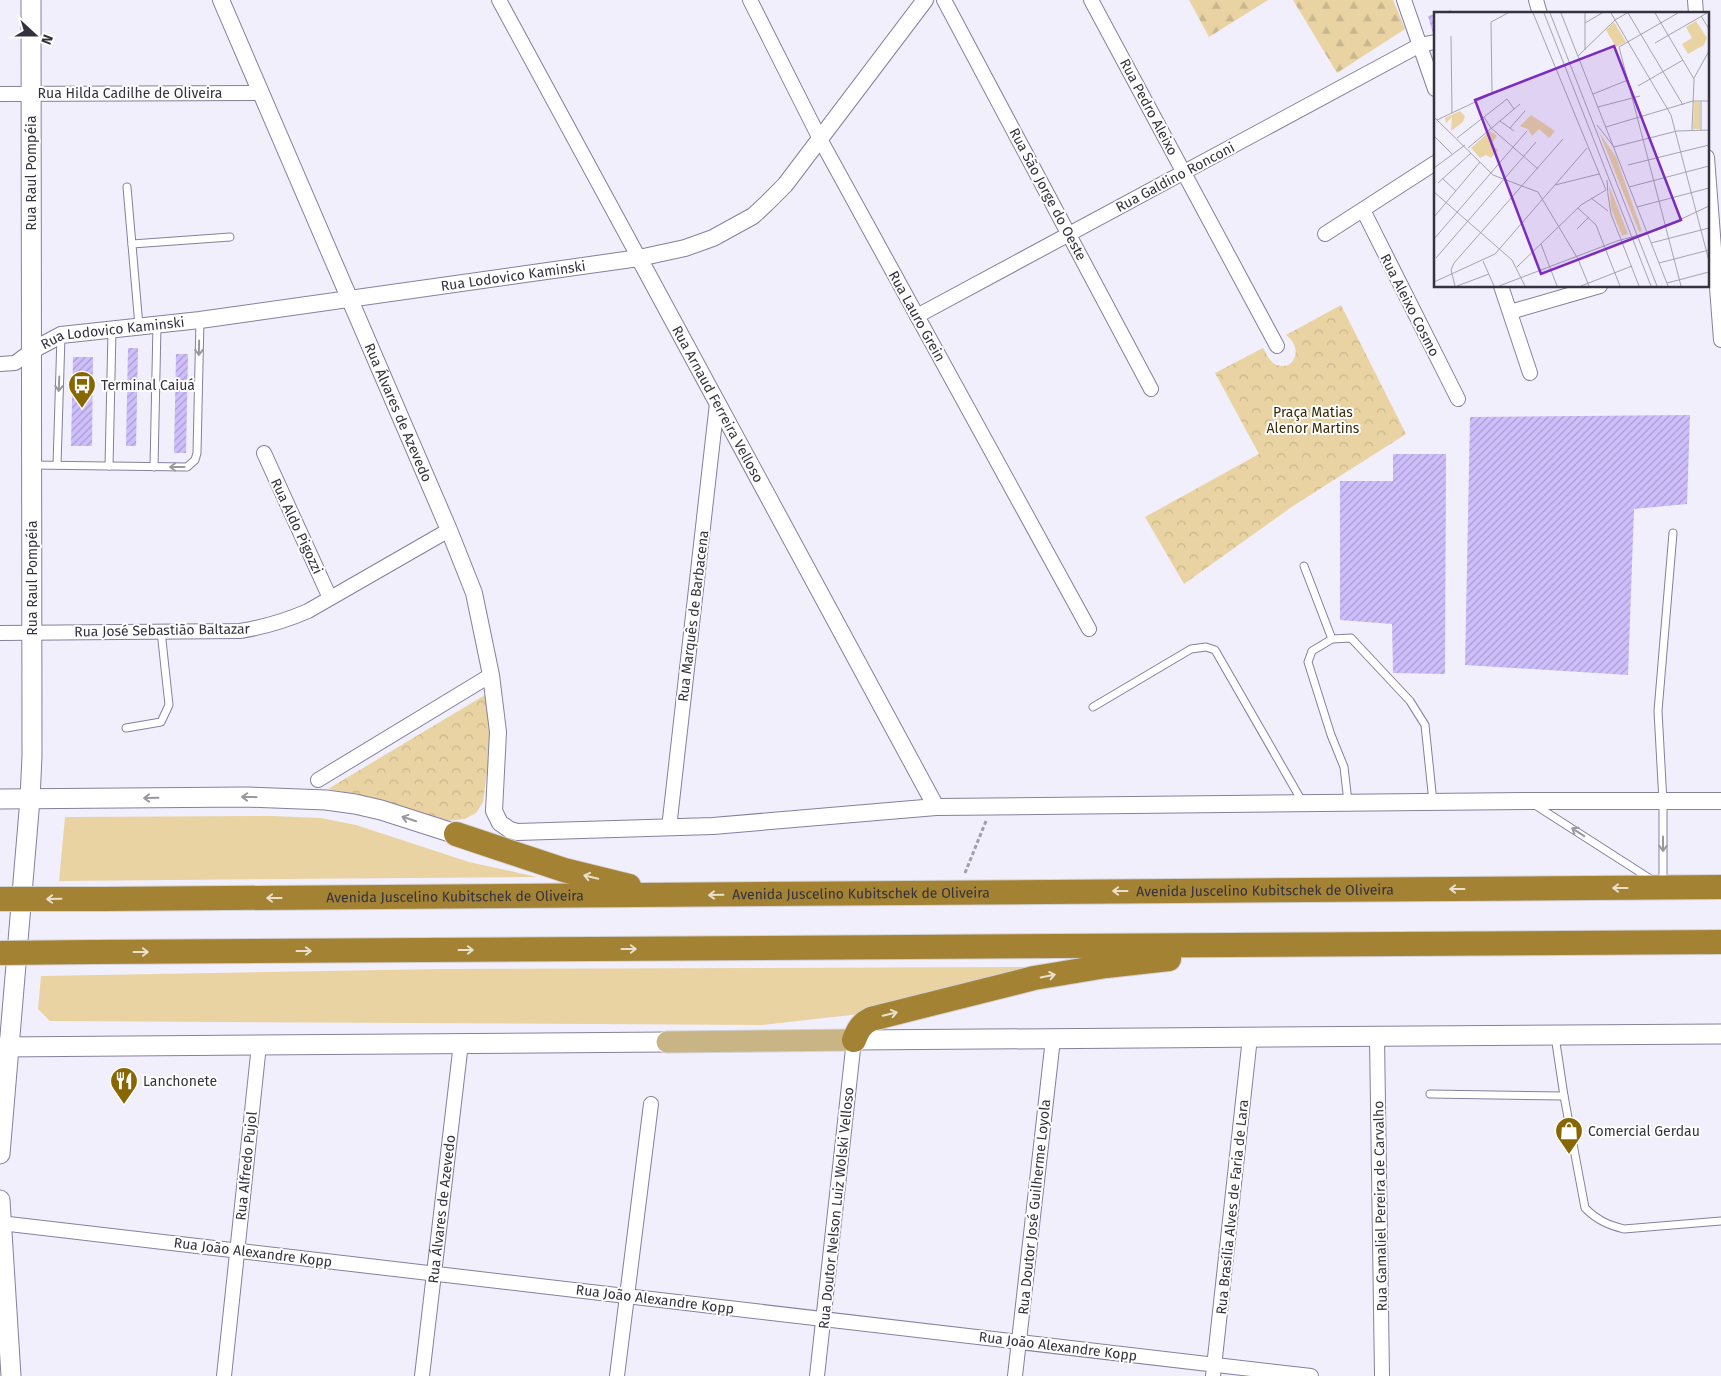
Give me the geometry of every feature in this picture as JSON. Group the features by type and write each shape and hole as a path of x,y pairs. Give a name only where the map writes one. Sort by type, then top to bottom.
{"highway":[{"path":"456,834 590,877 673,895"},
{"name":"Avenida Juscelino Kubitschek de Oliveira","path":"0,900 1721,887"},
{"path":"0,953 1721,942"},
{"path":"854,1040 859,1028 871,1018 1034,978 1106,966 1300,945"}],"main road":[{"name":"Rua Raul Pompéia","path":"0,1154 4,1047 30,799 32,633 31,0"},
{"path":"0,799 246,797 326,800 381,810 456,834"},
{"path":"4,1047 1721,1034"},
{"path":"0,1200 11,1376"}],"street":[{"name":"Rua Álvares de Azevedo","path":"221,0 449,530 474,593 491,675 498,732 494,811 500,823 517,832 669,828"},
{"name":"Rua Arnaud Ferreira Velloso","path":"499,0 936,808"},
{"name":"Rua Lauro Grein","path":"750,0 820,139 1089,628"},
{"name":"Rua Lodovico Kaminski","path":"0,364 15,363 31,351 61,335 200,320 639,258 685,248 712,238 753,216 785,185 925,0"},
{"name":"Rua São Jorge do Oeste","path":"944,0 1151,389"},
{"name":"Rua Pedro Aleixo","path":"1091,0 1277,346"},
{"path":"1404,0 1434,86"},
{"name":"Rua Galdino Ronconi","path":"917,316 1420,45 1434,42"},
{"name":"Rua Hilda Cadilhe de Oliveira","path":"0,94 261,93"},
{"path":"1325,234 1434,164"},
{"path":"1712,167 1721,340"},
{"name":"Rua Aleixo Cosmo","path":"1363,210 1458,399"},
{"path":"1502,288 1530,373"},
{"path":"1510,312 1593,288"},
{"name":"Rua Marquês de Barbacena","path":"669,828 717,403"},
{"name":"Rua Aldo Pigozzi","path":"264,453 330,598"},
{"name":"Rua José Sebastião Baltazar","path":"0,633 240,631 263,628 284,621 330,598 449,530"},
{"path":"318,780 491,675"},
{"path":"669,828 753,824 936,808 1303,803 1721,801"},
{"name":"Rua Gamaliel Pereira de Carvalho","path":"1377,1036 1382,1376"},
{"name":"Rua Brasília Alves de Faria de Lara","path":"1214,1370 1250,1037"},
{"name":"Rua Doutor José Guilherme Loyola","path":"1015,1376 1053,1039"},
{"name":"Rua Doutor Nelson Luiz Wolski Velloso","path":"817,1376 854,1040"},
{"name":"Rua Álvares de Azevedo","path":"422,1376 461,1043"},
{"name":"Rua Alfredo Pujol","path":"224,1376 259,1045"},
{"path":"617,1376 650,1104"},
{"name":"Rua João Alexandre Kopp","path":"0,1223 170,1240 237,1250 1019,1342 1214,1370 1311,1376"}],"lane":[{"path":"127,187 139,326"},
{"path":"132,244 230,237"},
{"path":"32,465 187,467 193,464 196,457 200,320"},
{"path":"154,467 157,324"},
{"path":"109,466 112,330"},
{"path":"57,465 61,335"},
{"path":"1663,887 1663,802 1658,711 1673,533"},
{"path":"1304,566 1332,639"},
{"path":"126,728 161,722 169,705 161,631"},
{"path":"1348,803 1344,767 1331,735 1308,662 1312,651 1332,639 1350,638 1410,701 1425,725 1433,802"},
{"path":"1093,707 1191,649 1206,647 1215,650 1303,803"},
{"path":"1528,801 1663,887"},
{"path":"1555,1035 1564,1096 1585,1208 1596,1219 1624,1229 1721,1221"},
{"path":"1430,1094 1564,1096"}],"path":[{"path":"957,892 992,807"}],"green space":[{"path":"1189,0 1268,0 1209,37"},
{"path":"1293,0 1393,0 1405,29 1337,73"},
{"name":"Praça Matias Alenor Martins","path":"1341,305 1406,434 1293,506 1184,584 1145,517 1259,454 1215,373 1263,348 1273,363 1281,366 1287,365 1296,353 1292,341 1286,335"},
{"path":"485,695 489,722 489,758 483,802 476,813 465,819 445,821 366,796 328,789"},
{"path":"272,816 321,818 356,825 469,862 537,877 59,881 65,817"},
{"path":"1031,967 860,1014 762,1025 50,1021 38,1009 41,976 440,969"}],"building":[{"path":"1434,14 1434,37 1428,16"},
{"name":"Terminal Caiuá","path":"128,348 138,348 136,446 126,446"},
{"name":"Terminal Caiuá","path":"176,354 188,354 186,453 174,453"},
{"name":"Terminal Caiuá","path":"73,357 93,357 92,446 71,446"},
{"path":"1690,415 1687,504 1634,509 1628,675 1465,665 1470,417"},
{"path":"1393,454 1446,454 1445,674 1393,673 1392,624 1340,620 1340,481 1393,481"}],"place":[{"name":"Terminal Caiuá","path":"82,409"},
{"name":"Lanchonete","path":"124,1105"},
{"name":"Comercial Gerdau","path":"1569,1155"}]}
